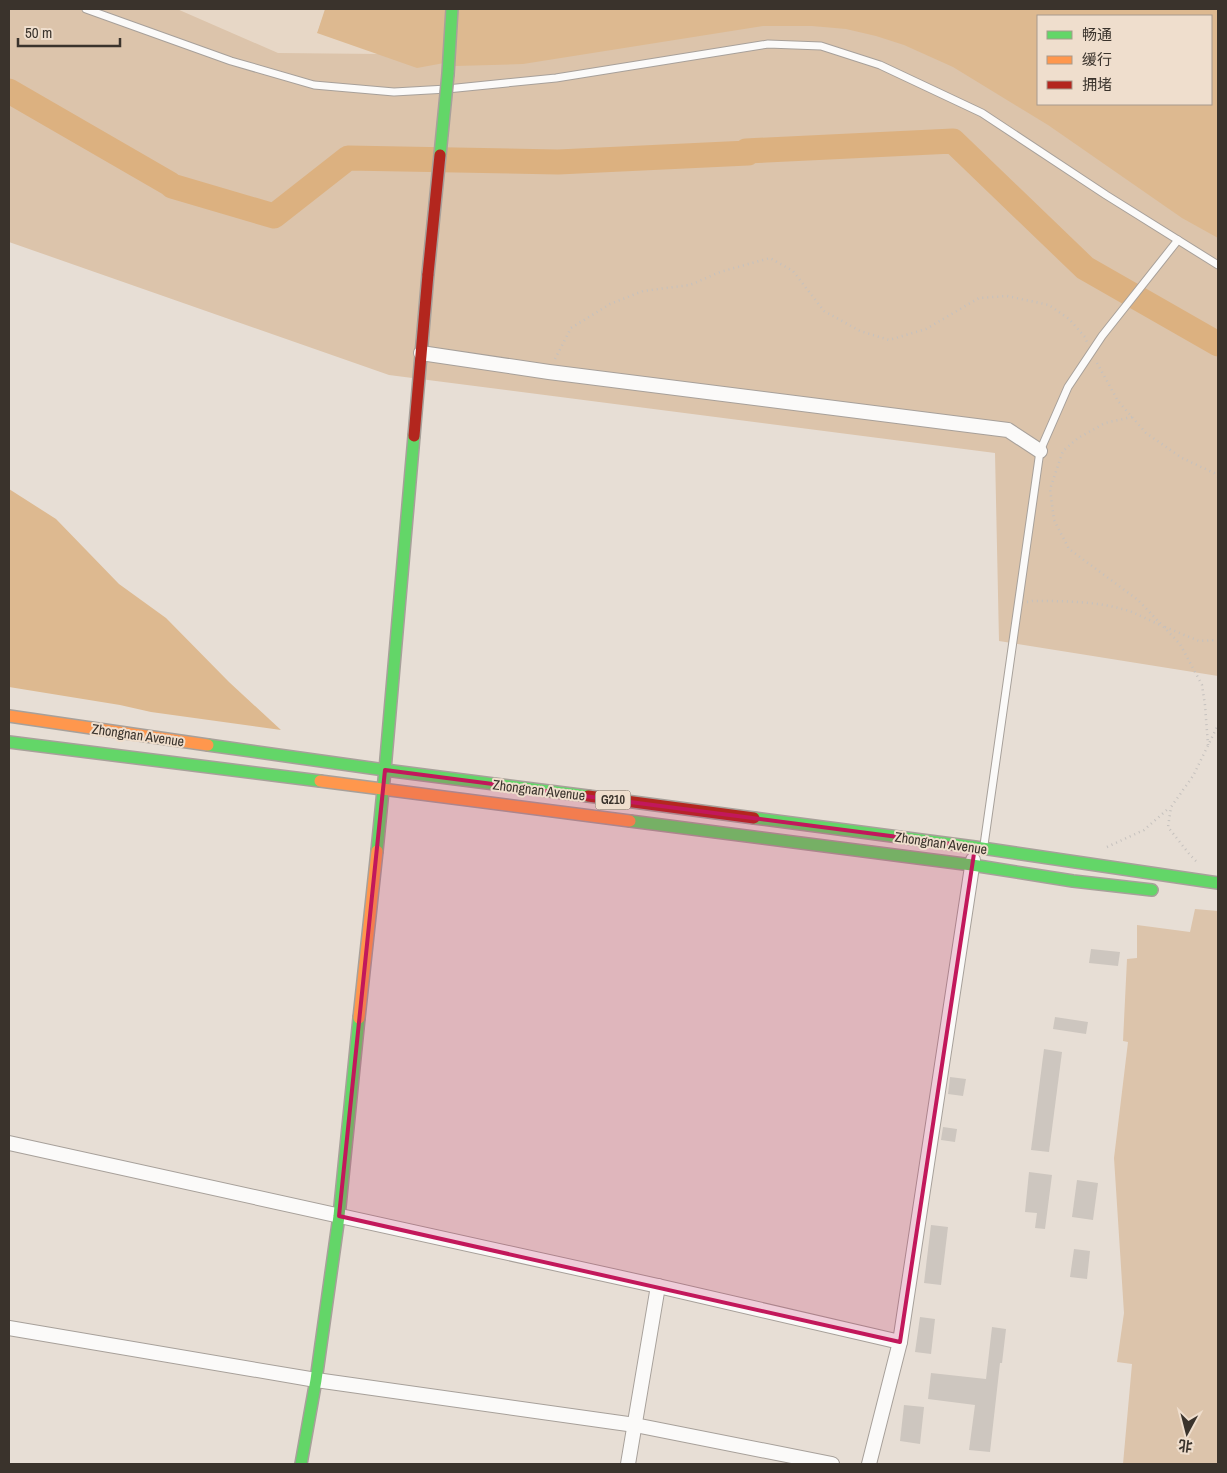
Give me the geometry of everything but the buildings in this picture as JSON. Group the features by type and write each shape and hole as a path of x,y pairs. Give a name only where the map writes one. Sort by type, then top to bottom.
{"main road":[{"path":"301,1464 316,1380 339,1216 385,770 428,274 447,89 452,9"},
{"name":"Zhongnan Avenue","path":"9,716 385,770 979,848 1218,883"},
{"name":"Zhongnan Avenue","path":"9,742 972,865 1073,881 1160,891"}],"street":[{"path":"421,353 550,372 1008,430 1040,451"},
{"path":"869,1464 900,1342 972,865 979,848"},
{"path":"9,1143 658,1286 900,1342"},
{"path":"628,1464 658,1286"},
{"path":"9,1328 316,1380 635,1425 832,1464"}],"lane":[{"path":"86,9 231,61 314,85 394,92 447,89 556,78 768,44 821,46 880,65 982,113 1106,195 1218,265"},
{"path":"979,848 1018,606 1040,451 1068,387 1102,336 1178,240"}],"path":[{"path":"550,372 571,328 610,304 643,291 690,284 720,272 770,258 793,272 824,311 860,331 889,340 926,330 979,298 1007,296 1049,305 1070,318 1085,337 1100,370 1118,401 1146,433 1182,458 1214,473 1218,477"},
{"path":"1132,417 1105,423 1078,438 1063,451 1050,489 1054,520 1069,549 1138,600 1180,644 1202,685 1208,745"},
{"path":"1018,606 1032,601 1065,601 1097,604 1131,612 1199,641 1218,640"},
{"path":"1101,850 1144,830 1170,807 1193,776 1218,724"},
{"path":"1170,807 1168,827 1197,861"}],"highlighted area":[{"path":"385,770 975,847 900,1342 339,1216"}],"shaded area":[{"path":"9,9 177,9 278,53 482,55 837,9 1037,105 1218,173 1218,676 999,641 995,453 389,375 9,242"},
{"path":"113,9 325,9 317,32 417,68 301,78"},
{"path":"325,9 1218,9 1218,238 1182,218 1048,125 953,67 904,45 846,29 812,26 763,26 523,64 455,66 455,61 417,68 317,33"},
{"path":"9,489 56,519 119,584 166,618 229,682 281,730 151,712 120,705 9,687"},
{"path":"1195,909 1218,911 1218,1464 1123,1464 1132,1364 1117,1362 1124,1313 1114,1158 1128,1042 1123,1041 1127,959 1137,958 1137,925 1190,932"}],"waterway":[{"path":"9,91 172,186 274,216 348,158 558,162 953,141 1085,268 1218,344"}],"traffic: fast":[{"path":"448,74 452,9"},
{"path":"440,155 448,74"},
{"path":"377,851 414,436"},
{"path":"9,742 320,781"},
{"path":"208,745 588,796"},
{"path":"754,818 975,847 1218,883"},
{"path":"630,821 1152,890"},
{"path":"301,1464 316,1380 339,1216 359,1018"}],"traffic: slow":[{"path":"9,716 208,745"},
{"path":"320,781 630,821"},
{"path":"359,1018 377,851"}],"traffic: jam":[{"path":"428,274 440,155"},
{"path":"414,436 428,274"},
{"path":"588,796 754,818"}]}
